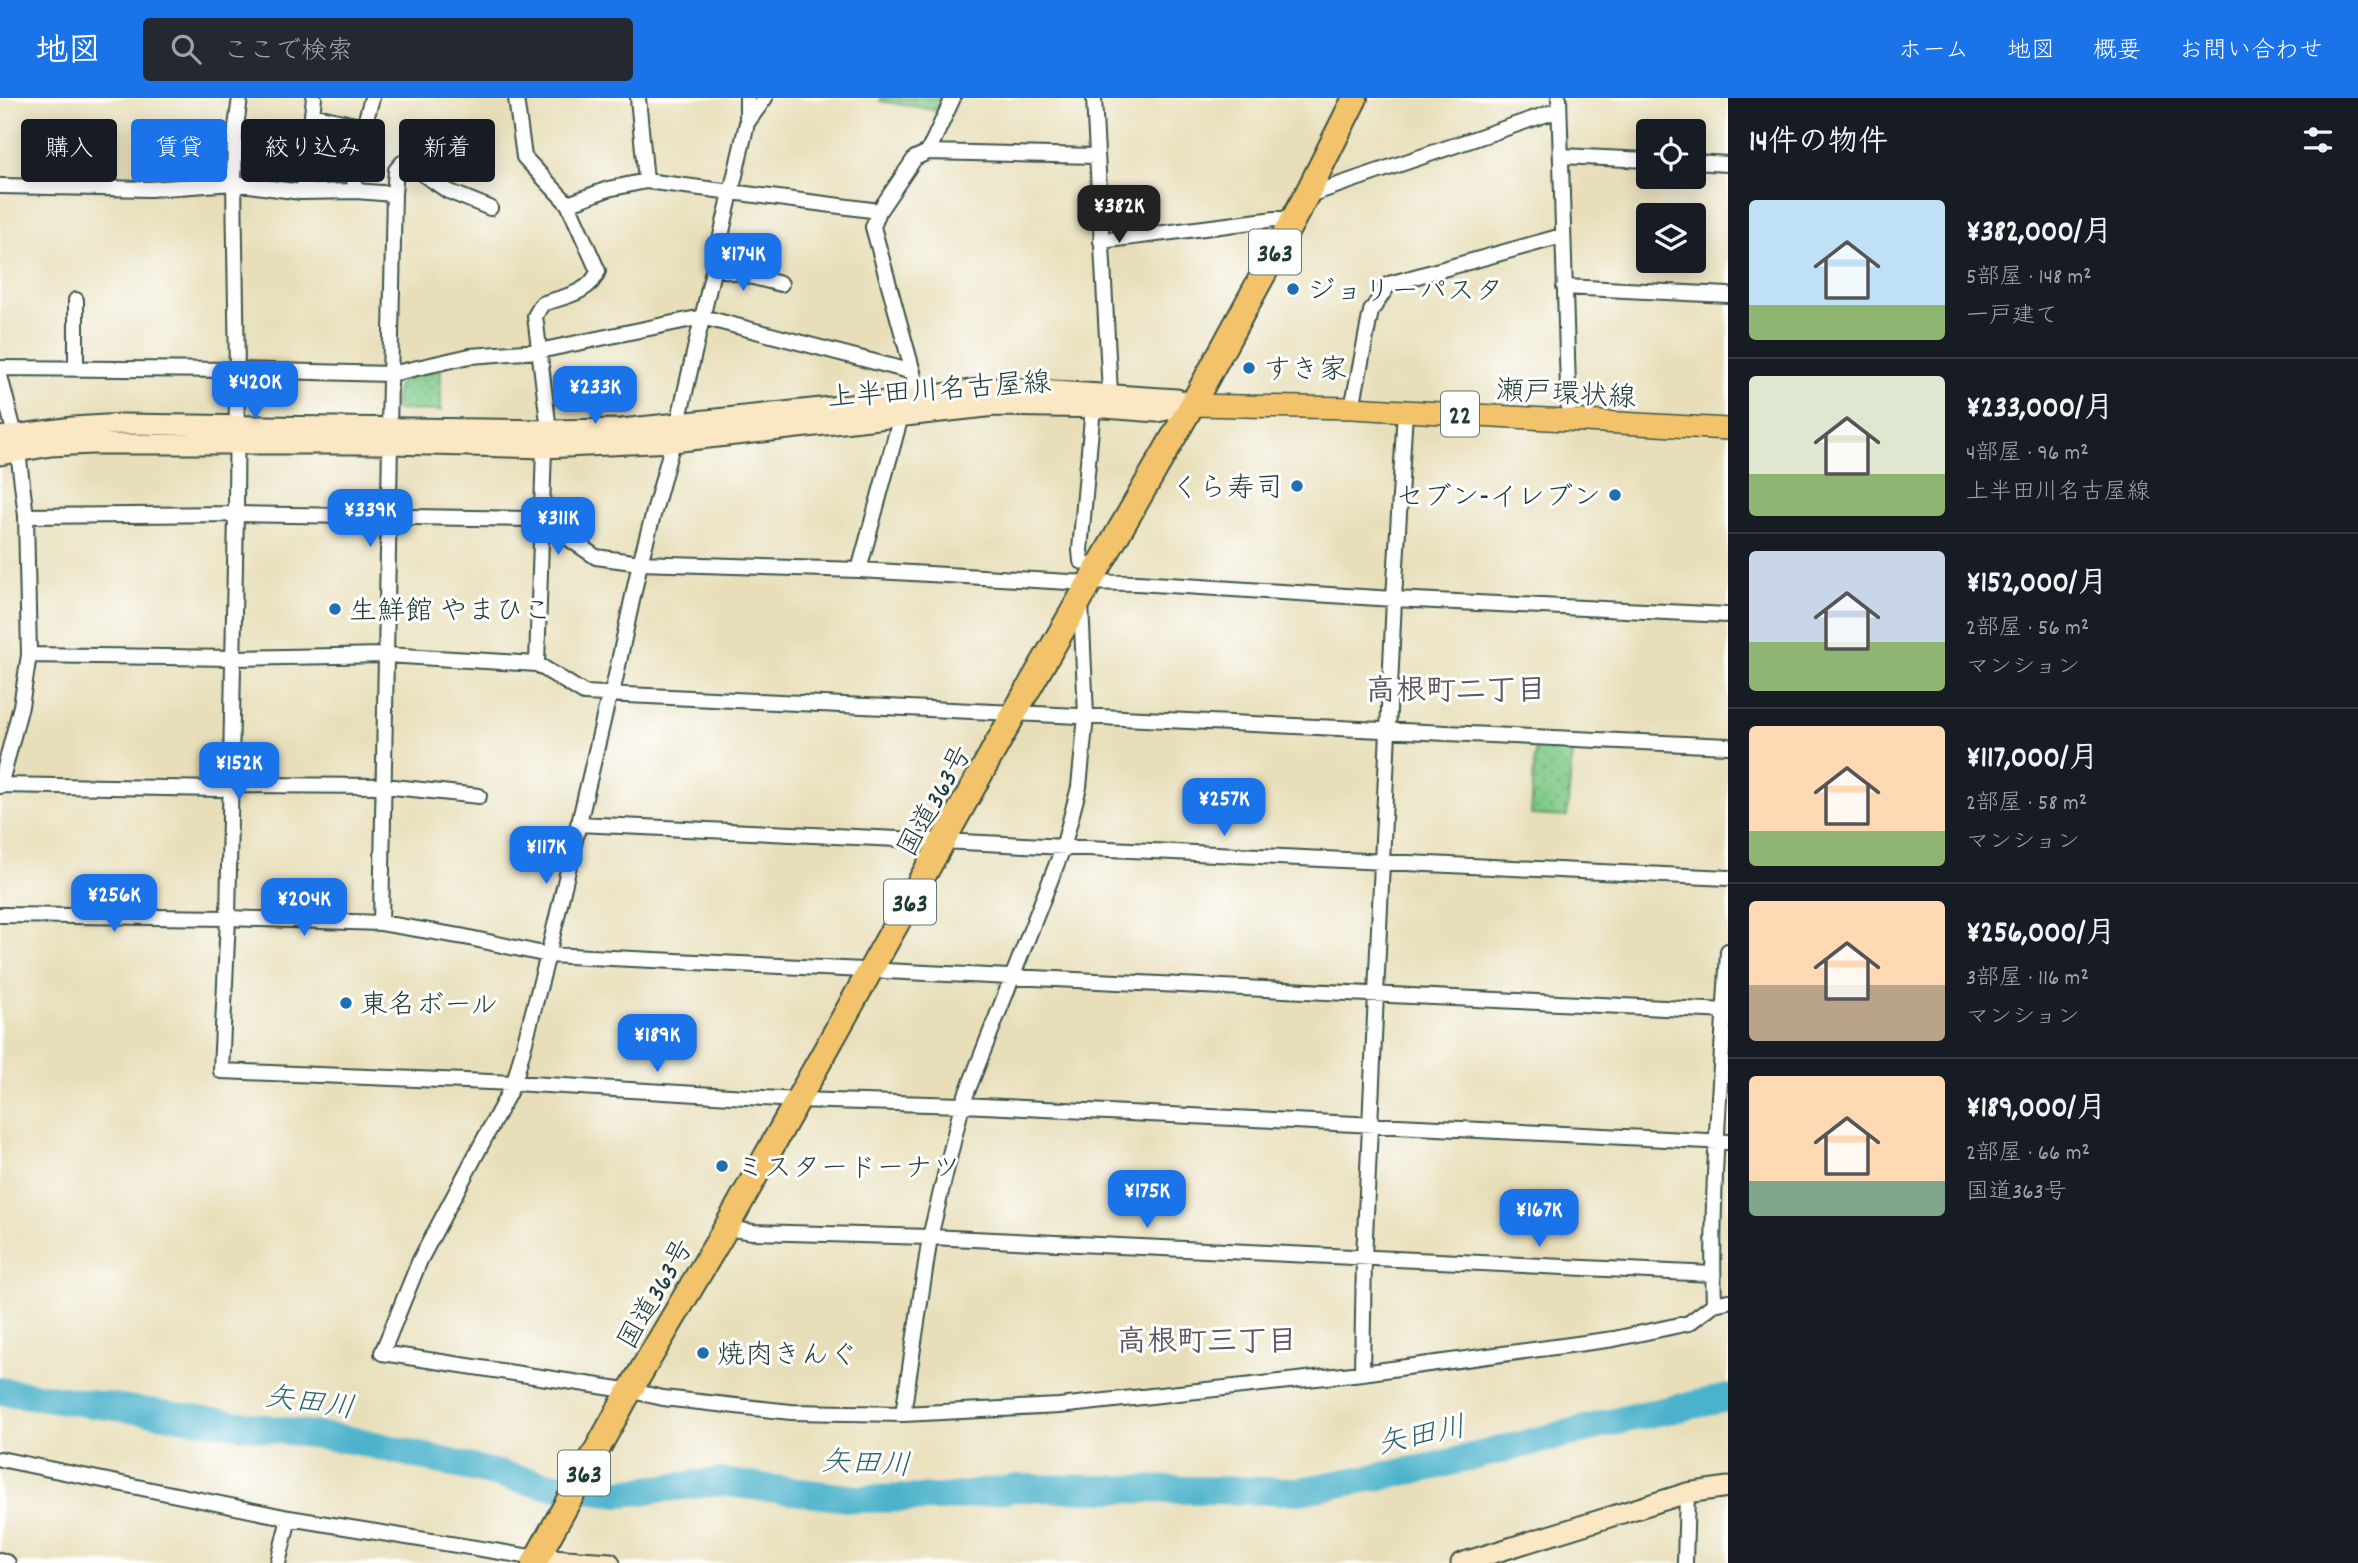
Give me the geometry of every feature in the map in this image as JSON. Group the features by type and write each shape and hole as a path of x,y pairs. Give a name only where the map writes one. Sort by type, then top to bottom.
{"highway":[{"name":"国道363号","path":"538,1556 726,1228 1015,712 1192,405 1306,196 1355,98"}],"main road":[{"name":"上半田川名古屋線","path":"676,433 993,387 1177,399 1192,405"},
{"name":"上半田川名古屋線","path":"6,445 51,446 237,436 546,439 676,433 995,406 1093,407 1157,412 1192,405"},
{"name":"瀬戸環状線","path":"1192,405 1352,408 1728,429"},
{"path":"1470,1562 1687,1493 1728,1488"},
{"path":"538,1556 610,1563"}],"street":[{"path":"240,98 235,134 234,183 236,514 228,918 221,1072 514,1083 797,1100 962,1105 1723,1142"},
{"path":"302,192 320,154 312,115 314,98"},
{"path":"366,119 372,98"},
{"path":"516,98 524,158 568,204 598,271 595,280 587,287 542,304 536,316 546,439 537,664"},
{"path":"638,98 646,181"},
{"path":"747,98 747,123 676,433 640,563 612,694 608,700 548,955 514,1083 420,1260 382,1353 628,1395 791,1412 903,1414 1059,1406 1362,1373 1614,1339 1689,1324 1721,1303 1713,1274 1723,1142 1728,951"},
{"path":"747,123 765,98"},
{"path":"928,152 953,98"},
{"path":"1094,98 1110,393"},
{"path":"1306,196 1559,104 1569,420"},
{"path":"312,115 329,119"},
{"path":"917,398 913,372 873,228 879,211 915,158 928,152 1097,156"},
{"path":"1561,156 1636,159"},
{"path":"381,923 396,170 402,163 448,191 490,208"},
{"path":"1706,163 1728,164"},
{"path":"568,204 608,189 646,181 879,211"},
{"path":"354,182 356,191"},
{"path":"0,186 150,189 234,183 302,192 356,191 394,194"},
{"path":"1101,241 1293,219"},
{"path":"1352,408 1371,311 1389,284 1562,236"},
{"path":"713,267 781,284"},
{"path":"1564,287 1728,295"},
{"path":"76,300 76,369"},
{"path":"0,368 391,374 470,356 539,351 702,317 913,372"},
{"path":"0,376 6,445 26,516 29,655 21,706 0,786 220,789 229,785 384,786 479,796"},
{"path":"903,1414 930,1237 962,1105 1063,848 1079,787 1086,716 1090,582 1081,561 1080,550 1093,407"},
{"path":"1362,1373 1364,1258 1405,411"},
{"path":"859,570 901,416"},
{"path":"26,516 236,514 530,519 541,522 596,557 640,563 859,570 1728,615"},
{"path":"29,655 233,659 386,654 537,664 584,693 1728,746"},
{"path":"578,824 1728,878"},
{"path":"0,915 381,923 548,955 1727,1011"},
{"path":"726,1228 752,1232 930,1237 1713,1274"},
{"path":"0,1459 289,1518 538,1556"},
{"path":"1685,1563 1687,1493"},
{"path":"278,1563 289,1518"},
{"path":"0,1560 8,1563"}],"green space":[{"path":"881,98 946,98 940,111 880,101"},
{"path":"441,370 441,411 394,410 397,387 408,372"},
{"path":"1536,737 1573,739 1567,817 1531,815"}],"waterway":[{"name":"矢田川","path":"0,1391 357,1441 540,1484 621,1493 720,1482 856,1499 944,1498 1018,1488 1299,1491 1431,1467 1638,1416 1728,1398"}],"place":[{"name":"ジョリーパスタ","path":"1293,289"},
{"name":"すき家","path":"1249,368"},
{"name":"くら寿司","path":"1297,486"},
{"name":"セブン-イレブン","path":"1615,495"},
{"name":"生鮮館 やまひこ","path":"335,609"},
{"name":"東名ボール","path":"346,1003"},
{"name":"ミスタードーナツ","path":"722,1166"},
{"name":"焼肉きんぐ","path":"703,1353"}],"district":[{"name":"高根町二丁目","path":"1456,689"},
{"name":"高根町三丁目","path":"1207,1340"}]}
